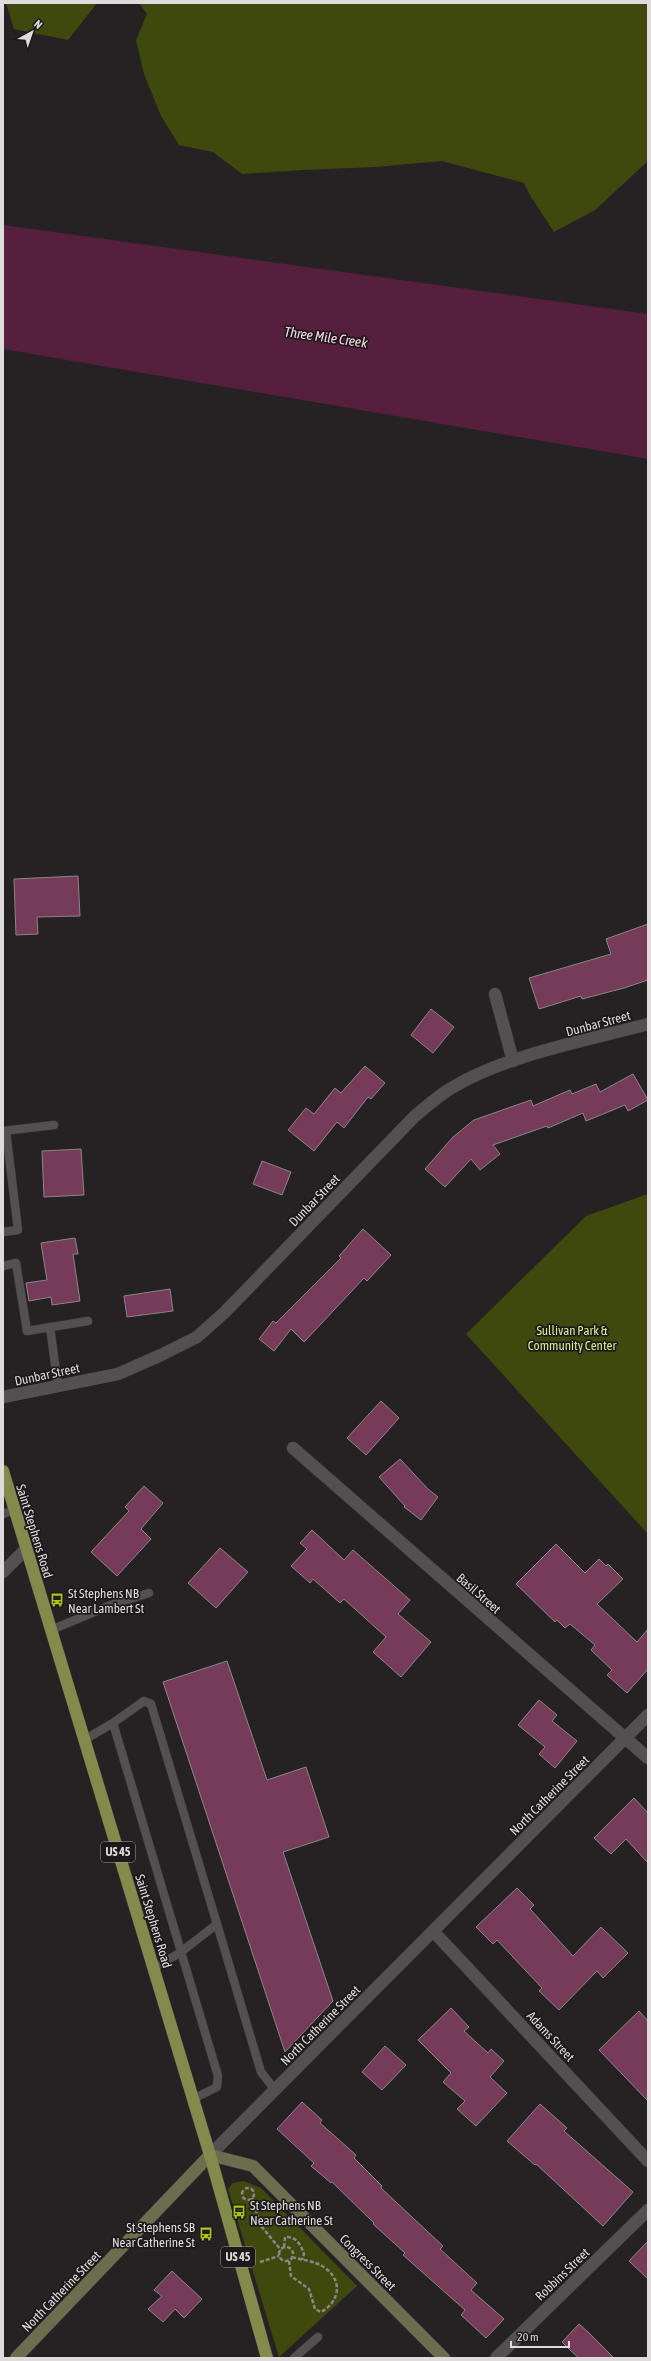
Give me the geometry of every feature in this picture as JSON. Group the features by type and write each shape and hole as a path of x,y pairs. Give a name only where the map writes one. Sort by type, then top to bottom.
{"main road":[{"name":"Saint Stephens Road","path":"3,1471 9,1512 26,1548 210,2155 267,2358"}],"street":[{"path":"495,994 513,1060"},
{"name":"Dunbar Street","path":"3,1398 118,1374 197,1337 225,1312 414,1117 435,1099 455,1085 513,1060 648,1024"},
{"name":"Basil Street","path":"293,1448 648,1758"},
{"path":"3,1572 26,1548"},
{"name":"North Catherine Street","path":"16,2358 210,2155 648,1715"},
{"name":"Adams Street","path":"433,1931 648,2161"},
{"name":"Congress Street","path":"210,2155 253,2166 444,2358"},
{"name":"Robbins Street","path":"496,2358 648,2210"}],"lane":[{"path":"3,1232 18,1230 4,1131 54,1125"},
{"path":"3,1266 16,1263 27,1331 88,1321"},
{"path":"50,1327 58,1386"},
{"path":"51,1630 111,1605 149,1593"},
{"path":"84,1740 114,1723 144,1701 152,1704 261,2072 275,2090"},
{"path":"114,1723 218,2076 217,2087 193,2099"},
{"path":"153,1969 181,1952 217,1924"},
{"path":"294,2358 318,2337"}],"path":[{"path":"252,2198 247,2200 243,2198 243,2190 246,2188 252,2190 254,2195 252,2198 260,2226 280,2250"},
{"path":"284,2247 283,2240 285,2237 294,2239 301,2245 304,2254 302,2260"},
{"path":"279,2256 280,2250 284,2247"},
{"path":"284,2247 289,2248 292,2251 292,2258 289,2261"},
{"path":"279,2256 282,2260 289,2261"},
{"path":"260,2262 279,2256"},
{"path":"289,2261 292,2276 309,2289 315,2309 321,2312 328,2308 336,2299 337,2290 334,2277 324,2266 292,2258"}],"green space":[{"path":"6,3 97,3 68,40 14,29"},
{"path":"139,3 648,3 648,161 595,210 554,232 531,197 524,183 442,161 375,167 242,174 213,152 179,145 161,116 144,74 136,40 147,14"},
{"name":"Sullivan Park & Community Center","path":"648,1194 648,1534 466,1334 586,1216"},
{"path":"244,2181 261,2188 357,2286 279,2357 228,2189 233,2183"}],"water":[{"name":"Three Mile Creek","path":"3,225 648,314 648,459 3,349"}],"building":[{"path":"78,876 80,916 37,917 38,934 16,935 14,879"},
{"path":"648,924 648,980 582,999 581,996 539,1009 529,978 611,954 606,939"},
{"path":"431,1009 454,1027 433,1053 411,1035"},
{"path":"365,1066 385,1083 371,1099 368,1097 344,1128 337,1122 314,1151 288,1130 306,1108 314,1114 335,1088 341,1093"},
{"path":"633,1074 648,1100 628,1111 625,1105 586,1121 583,1113 548,1128 547,1126 493,1145 500,1154 480,1170 471,1159 445,1187 425,1169 453,1137 474,1120 531,1100 533,1106 570,1090 572,1094 596,1084 600,1092"},
{"path":"81,1149 84,1195 44,1197 42,1151"},
{"path":"262,1161 291,1172 282,1195 253,1184"},
{"path":"363,1229 391,1255 367,1281 364,1278 304,1342 291,1329 274,1351 259,1339 273,1321 276,1323 341,1258 339,1256"},
{"path":"75,1238 78,1254 73,1254 80,1301 52,1305 51,1297 29,1301 26,1283 47,1280 41,1243"},
{"path":"170,1289 173,1311 127,1317 124,1296"},
{"path":"381,1401 399,1418 366,1455 347,1438"},
{"path":"400,1459 428,1489 438,1497 421,1520 404,1507 405,1506 379,1477"},
{"path":"144,1486 163,1503 141,1529 151,1539 117,1576 91,1552 129,1511 125,1507"},
{"path":"312,1530 344,1560 353,1550 410,1600 398,1614 431,1642 401,1677 373,1652 386,1637 344,1599 340,1603 313,1579 310,1583 291,1566 307,1549 300,1543"},
{"path":"556,1544 585,1573 599,1559 606,1566 608,1564 623,1579 597,1604 637,1642 648,1629 648,1669 627,1693 607,1675 612,1670 591,1650 595,1645 570,1624 565,1628 557,1620 555,1622 516,1584"},
{"path":"220,1548 248,1572 216,1608 188,1583"},
{"path":"227,1661 267,1780 306,1767 329,1837 283,1852 333,2001 285,2052 163,1682"},
{"path":"539,1700 557,1715 552,1721 577,1741 555,1768 539,1754 545,1747 518,1725"},
{"path":"634,1798 648,1813 648,1863 626,1839 611,1854 594,1838"},
{"path":"517,1888 534,1905 530,1909 573,1956 601,1927 628,1953 603,1978 597,1971 559,2010 539,1991 542,1988 497,1940 493,1944 476,1927"},
{"path":"451,2008 469,2027 464,2031 488,2053 491,2049 504,2061 490,2077 507,2093 476,2126 457,2109 465,2101 443,2082 451,2073 418,2040"},
{"path":"639,2011 648,2021 648,2101 599,2050"},
{"path":"385,2046 406,2065 382,2090 362,2072"},
{"path":"302,2102 322,2120 320,2123 356,2155 354,2158 382,2186 381,2188 443,2246 440,2249 477,2283 471,2290 504,2319 486,2338 461,2315 465,2310 403,2255 405,2253 373,2224 374,2223 332,2182 331,2183 311,2166 314,2163 277,2129"},
{"path":"540,2104 567,2128 564,2131 633,2192 603,2226 536,2164 535,2165 507,2141"},
{"path":"648,2241 648,2279 629,2261"},
{"path":"172,2271 202,2299 184,2318 175,2309 163,2322 148,2309 162,2296 154,2290"},
{"path":"579,2324 614,2358 579,2358 570,2350 562,2342"}],"place":[{"name":"St Stephens NB Near Lambert St","path":"57,1600"},
{"name":"St Stephens NB Near Catherine St","path":"239,2212"},
{"name":"St Stephens SB Near Catherine St","path":"206,2234"}]}
